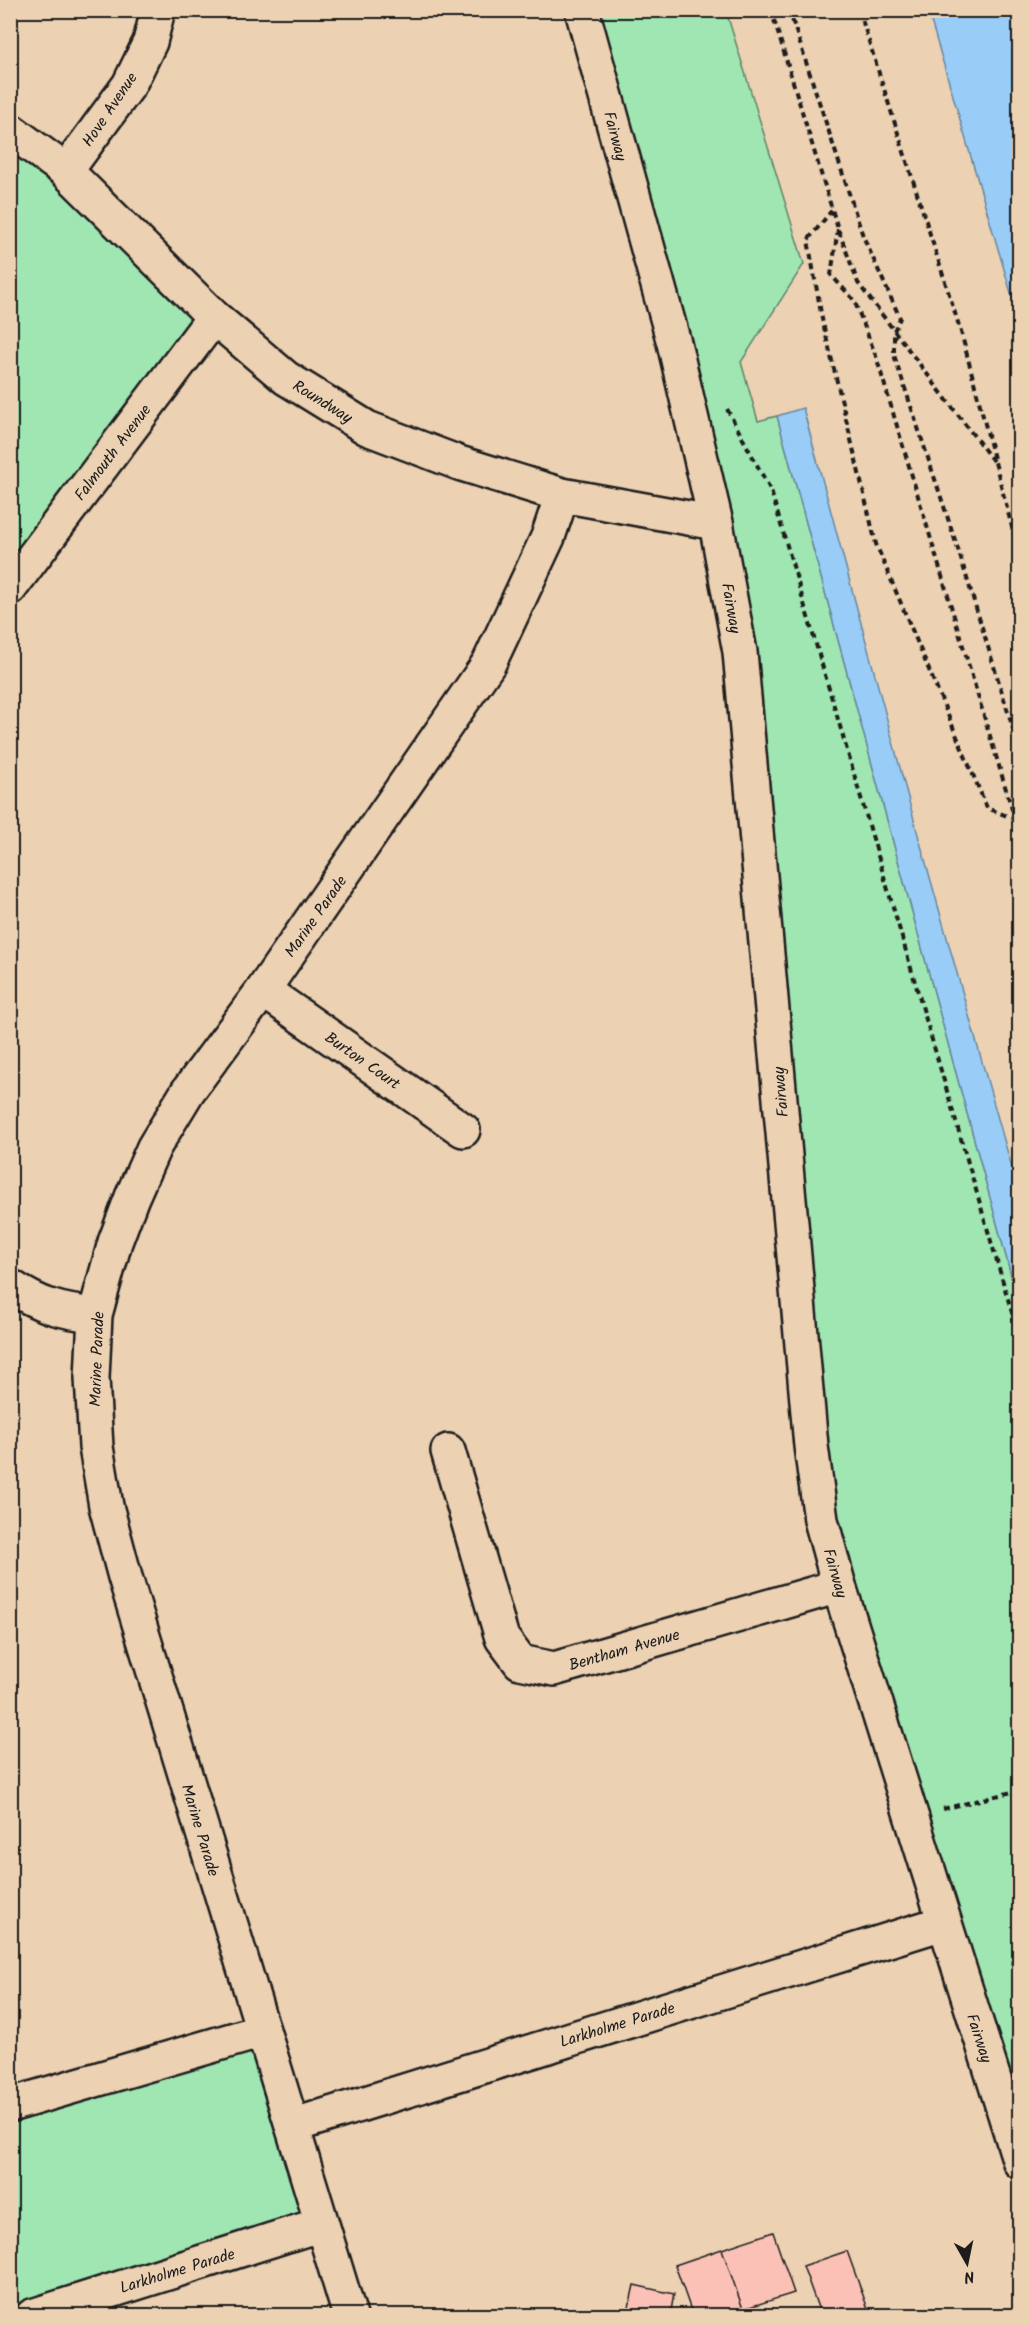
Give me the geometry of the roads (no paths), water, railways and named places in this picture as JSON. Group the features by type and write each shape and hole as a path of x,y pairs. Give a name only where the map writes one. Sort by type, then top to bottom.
{"street":[{"name":"Hove Avenue","path":"66,171 129,85 150,42 158,10"},
{"name":"Fairway","path":"582,10 674,343 716,523 740,652 811,1446 821,1520 839,1586 943,1923 1020,2162"},
{"name":"Roundway","path":"10,130 66,171 214,317 286,378 367,428 459,463 562,495 716,523"},
{"name":"Falmouth Avenue","path":"10,588 214,317"},
{"name":"Marine Parade","path":"350,2316 262,2031 106,1506 95,1435 92,1378 95,1315 115,1242 154,1146 188,1091 263,990 489,663 548,537 562,495"},
{"name":"Burton Court","path":"263,990 463,1130"},
{"path":"10,1286 29,1299 59,1311 95,1315"},
{"name":"Bentham Avenue","path":"448,1451 502,1638 520,1662 554,1669 839,1586"},
{"name":"Larkholme Parade","path":"292,2126 943,1923"},
{"path":"10,2105 262,2031"},
{"name":"Larkholme Parade","path":"32,2316 322,2224"}],"water":[{"path":"928,11 1019,11 1019,320"},
{"path":"803,408 920,842 1019,1193 1019,1304 777,416"}]}
